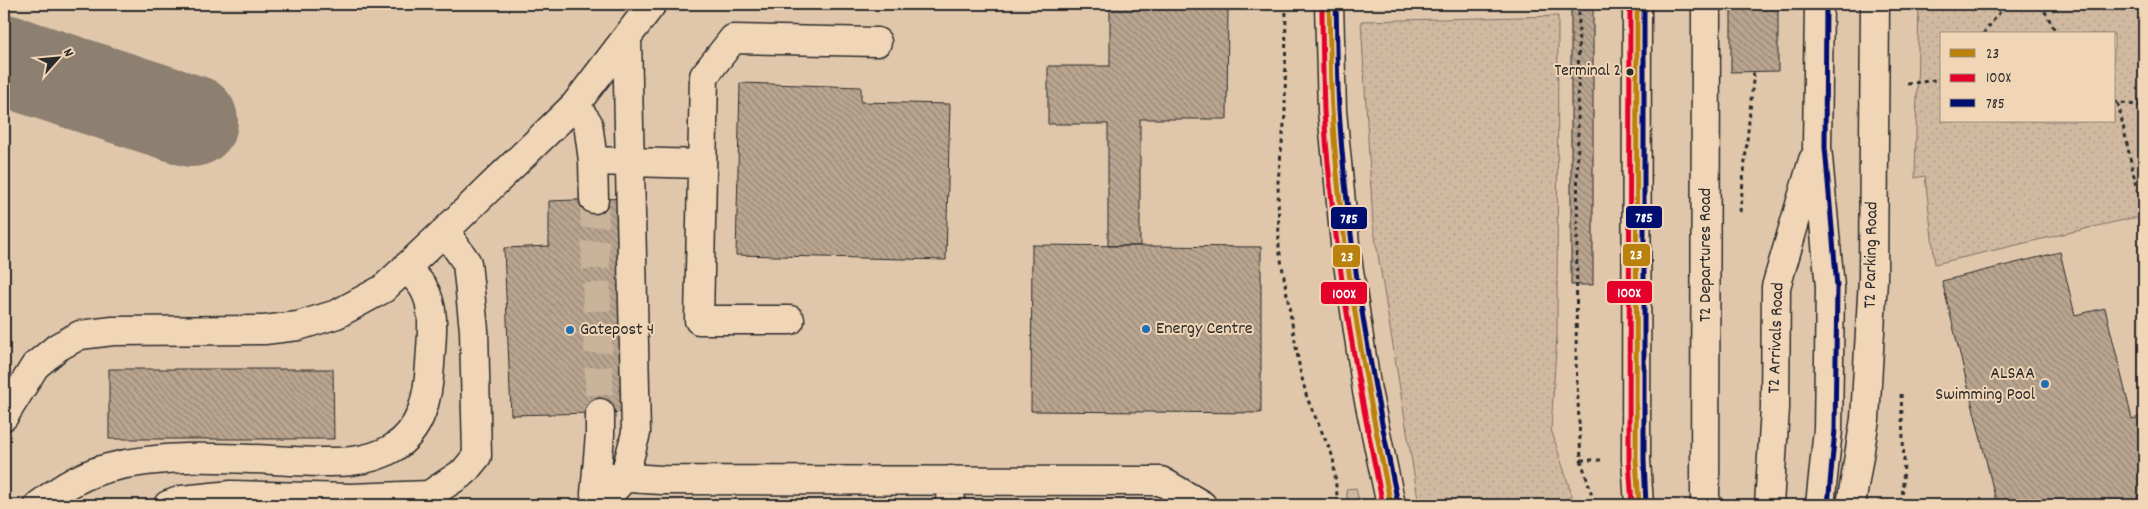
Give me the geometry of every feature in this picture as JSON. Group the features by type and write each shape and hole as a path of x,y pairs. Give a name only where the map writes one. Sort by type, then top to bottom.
{"street":[{"path":"4,416 35,366 58,347 80,336 113,331 264,330 298,326 337,314 382,288 446,231 575,105 652,4"},
{"path":"1329,4 1332,111 1345,244 1367,391 1391,505"},
{"path":"1637,4 1636,460 1639,505"},
{"name":"T2 Departures Road","path":"1705,505 1706,4"},
{"name":"T2 Arrivals Road","path":"1819,4 1817,147 1830,287 1828,430 1820,505"},
{"name":"T2 Parking Road","path":"1851,505 1865,419 1873,279 1875,4"},
{"path":"600,505 624,478 636,433 627,38"},
{"path":"790,320 698,320 704,76 733,39 877,42"},
{"path":"575,105 588,122 593,161 594,199"},
{"name":"T2 Arrivals Road","path":"1769,505 1775,408 1776,287 1817,147"},
{"path":"593,161 702,164"},
{"path":"168,505 182,500 231,495 351,498 430,494 464,472 477,456 474,330 467,263 446,231"},
{"path":"39,505 59,489 107,468 178,459 208,458 340,463 371,458 393,448 410,433 421,417 429,390 431,306 424,288 406,267"},
{"path":"593,505 598,476 600,413"},
{"path":"598,476 951,493 1161,481 1202,505"}],"path":[{"path":"1286,4 1285,115 1278,181 1279,248 1300,370 1307,398 1333,457 1338,505"},
{"path":"1579,4 1577,14 1576,363 1580,460 1595,505"},
{"path":"1985,32 2006,4"},
{"path":"2040,4 2056,32"},
{"path":"1906,84 1940,79"},
{"path":"2143,243 2143,217 2116,102 2144,106"}],"shaded area":[{"path":"4,4 2144,4 2144,505 4,505"},
{"path":"1919,4 2144,4 2144,218 2132,218 1935,264 1925,176 1915,178"},
{"path":"1558,16 1557,334 1551,429 1575,505 1419,505 1373,224 1361,21"},
{"path":"1356,488 1360,505 1348,505 1346,489"}],"building":[{"path":"1110,4 1228,4 1227,119 1140,119 1140,246 1108,246 1108,124 1048,124 1048,66 1110,66"},
{"path":"1571,4 1593,4 1593,285 1571,285"},
{"path":"1731,4 1778,4 1778,71 1731,72"},
{"path":"740,83 861,87 861,102 950,104 946,260 736,255"},
{"name":"Gatepost 4","path":"628,198 635,412 511,415 504,248 549,246 549,201"},
{"name":"Energy Centre","path":"1032,245 1261,247 1261,413 1031,411"},
{"path":"2060,252 2075,315 2105,308 2132,419 2144,416 2144,494 2137,496 2139,505 1997,505 1942,281"},
{"path":"109,369 333,369 334,439 109,439"}],"taxiway":[{"path":"4,60 192,121"}],"tunnel":[{"path":"594,199 600,413"}],"transit line":[{"name":"100X","path":"1322,4 1324,111 1333,210 1346,309 1383,505"},
{"name":"23","path":"1329,4 1332,110 1347,259 1354,309 1391,505"},
{"name":"785","path":"1336,4 1339,110 1354,258 1361,308 1398,503"},
{"name":"100X","path":"1630,4 1629,460 1632,505"},
{"name":"23","path":"1637,4 1636,460 1639,505"},
{"name":"785","path":"1644,4 1644,460 1646,505"},
{"name":"785","path":"1826,4 1825,147 1837,287 1835,430 1828,505"}],"place":[{"name":"Terminal 2","path":"1630,72"},
{"name":"Energy Centre","path":"1146,329"},
{"name":"Gatepost 4","path":"570,330"},
{"name":"ALSAA Swimming Pool","path":"2045,384"}]}
